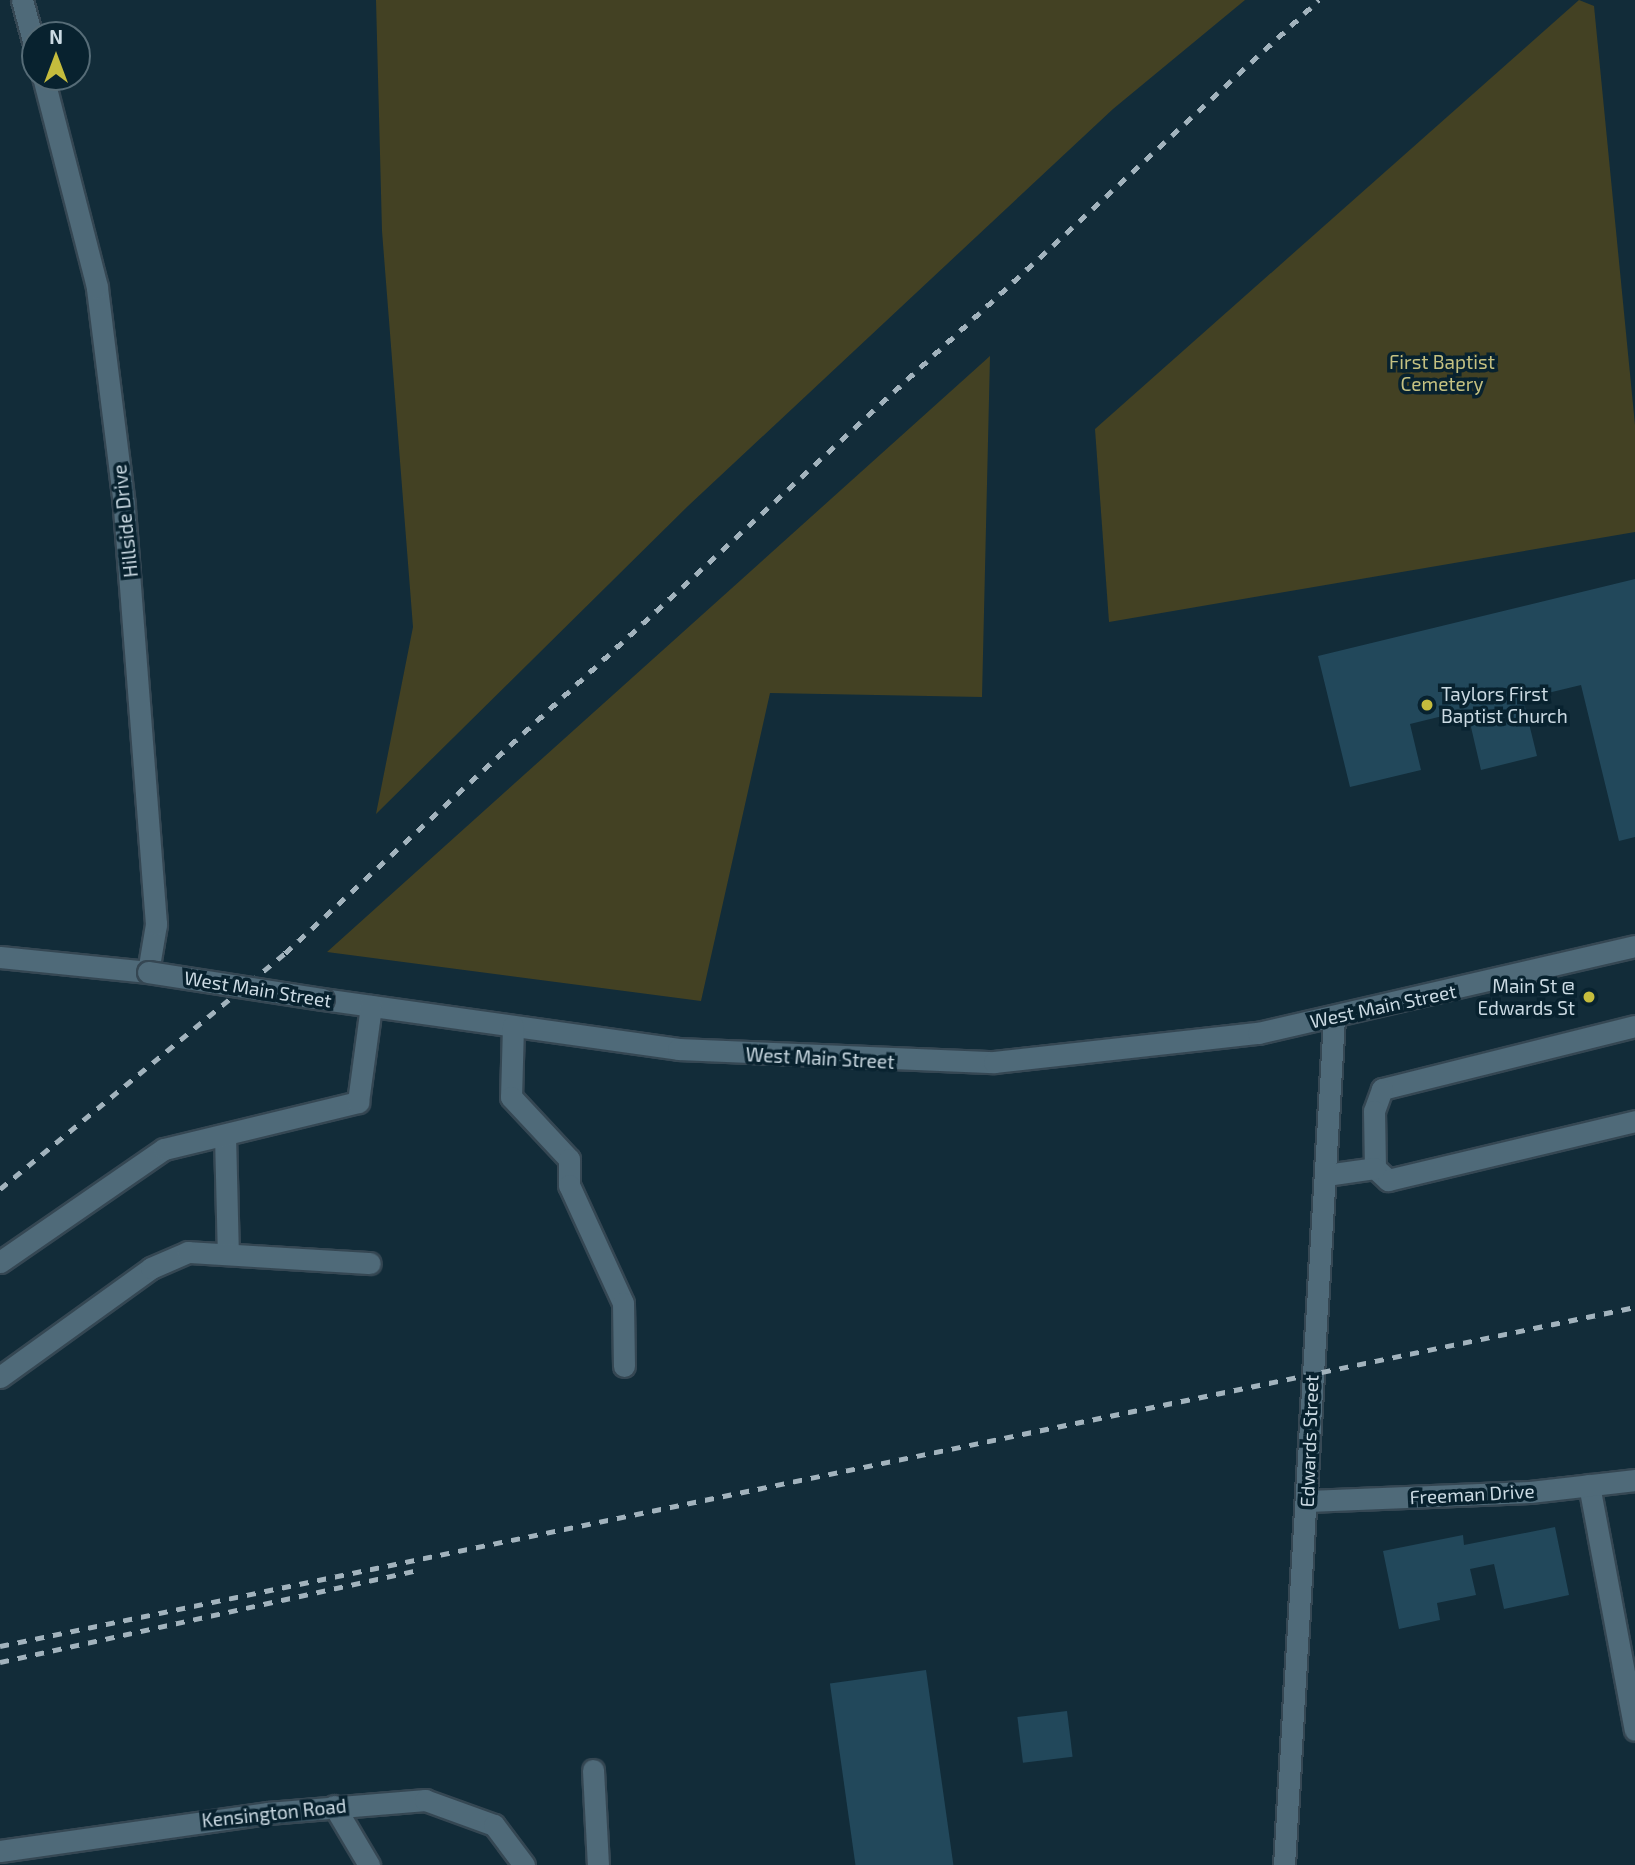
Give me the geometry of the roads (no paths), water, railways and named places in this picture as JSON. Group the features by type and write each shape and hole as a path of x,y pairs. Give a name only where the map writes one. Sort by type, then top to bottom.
{"street":[{"path":"22,0 28,21"},
{"name":"Hillside Drive","path":"47,91 97,287 122,492 156,856 149,972"},
{"name":"West Main Street","path":"0,957 149,972 513,1026 742,1054 980,1062 1131,1050 1334,1018 1635,946"},
{"path":"0,1262 153,1154 358,1102 370,1006"},
{"name":"Edwards Street","path":"1284,1865 1308,1501 1334,1018"},
{"path":"513,1026 511,1097 569,1159 569,1185 623,1303 624,1366"},
{"path":"1635,1026 1382,1089 1374,1111 1375,1168 1388,1180 1635,1121"},
{"path":"225,1135 228,1254"},
{"path":"1326,1175 1375,1168"},
{"path":"0,1377 151,1268 188,1252 370,1263"},
{"name":"Freeman Drive","path":"1308,1501 1635,1480"},
{"path":"1589,1485 1635,1730"},
{"path":"593,1770 598,1865"},
{"name":"Kensington Road","path":"0,1851 334,1806 425,1800 456,1806 494,1825 524,1865"},
{"path":"334,1806 369,1865"},
{"path":"44,1844 49,1865"}],"railway":[{"path":"0,1189 285,953 1319,0"},
{"path":"0,1646 1635,1307"},
{"path":"0,1662 420,1570"}],"place":[{"name":"Taylors First Baptist Church","path":"1427,705"},
{"name":"Main St @ Edwards St","path":"1589,997"}],"park label":[{"name":"First Baptist Cemetery","path":"1442,373"}]}
